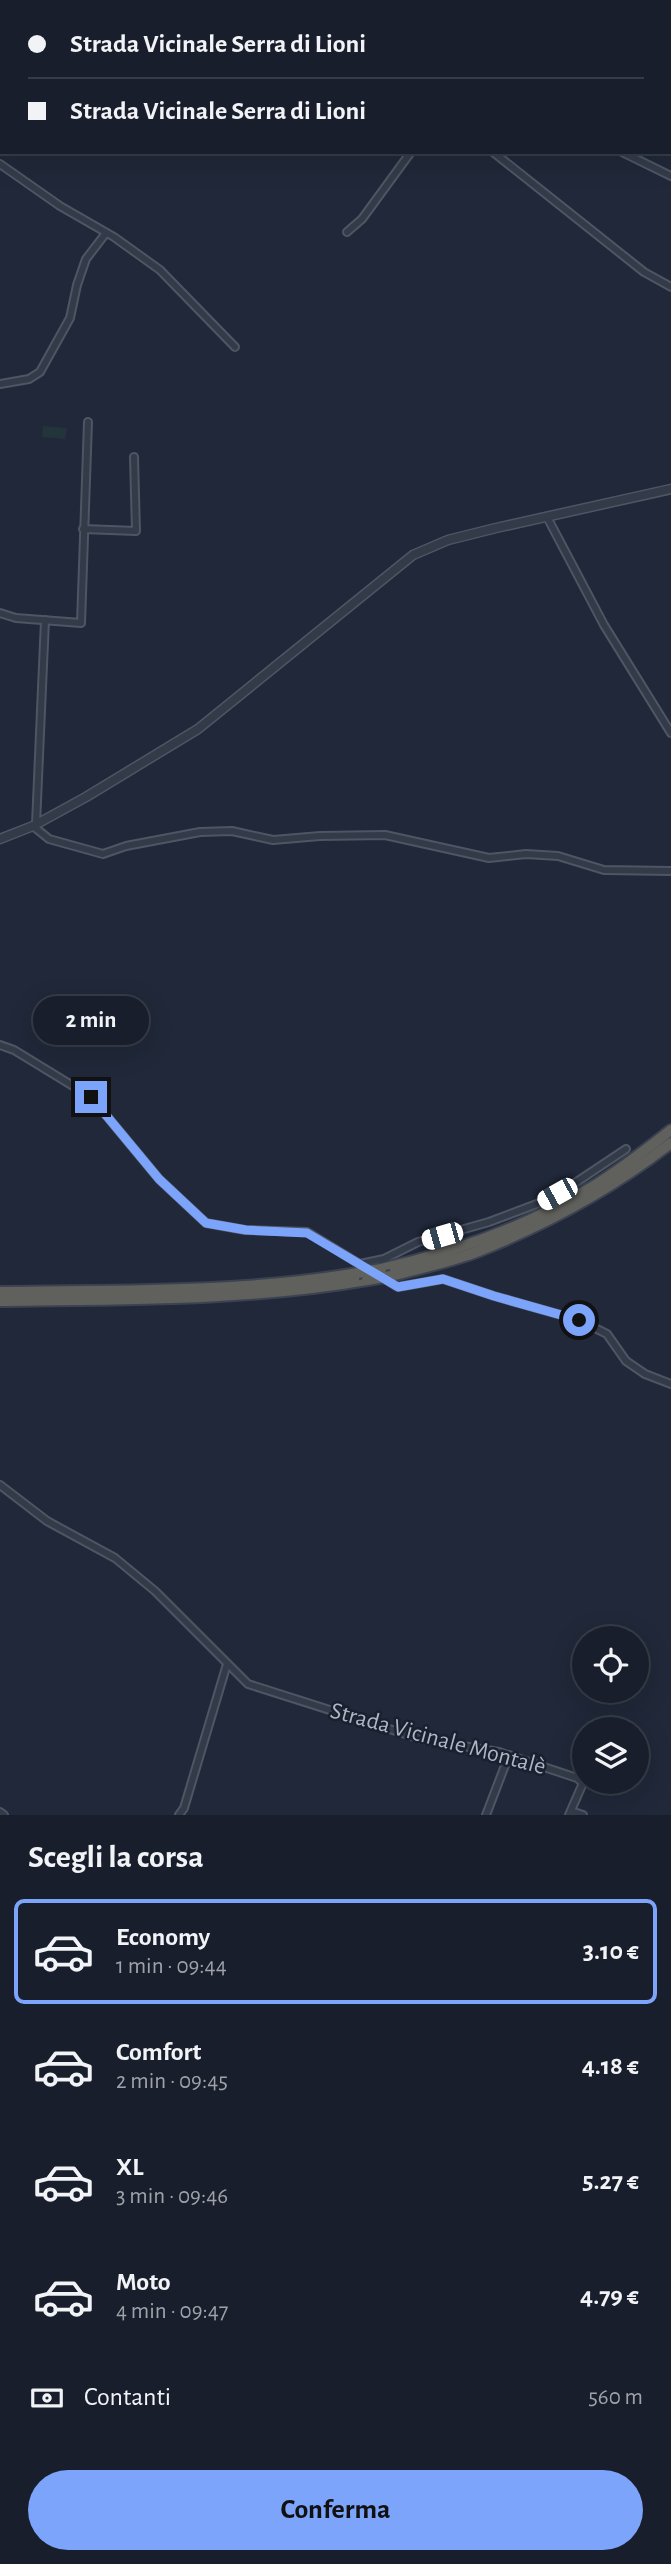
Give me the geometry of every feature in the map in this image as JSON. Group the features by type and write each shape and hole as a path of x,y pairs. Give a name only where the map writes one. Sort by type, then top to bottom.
{"highway":[{"path":"386,1272 479,1241 533,1218 597,1184 671,1130"},
{"path":"0,1292 207,1288 386,1272 477,1251 538,1225 594,1195 671,1143"},
{"path":"0,1301 231,1296 320,1289 362,1273"}],"street":[{"path":"347,232 362,219 410,154"},
{"path":"496,154 644,272 671,287"},
{"path":"626,154 671,176"},
{"path":"0,164 160,271 235,347"},
{"path":"0,384 29,379 40,372 70,318 86,259 106,233"},
{"path":"0,613 16,618 81,622 88,422"},
{"path":"83,529 136,531 134,457"},
{"path":"0,839 34,825 86,797 198,729 413,555 448,540 671,489"},
{"path":"547,517 604,625 671,733"},
{"path":"34,825 45,620"},
{"path":"34,825 49,839 77,849 103,854 126,846 200,832 232,831 273,841 320,836 385,835 489,858 526,854 558,856 604,870 671,871"},
{"path":"0,1045 91,1097 159,1179 206,1223 246,1230 307,1233 362,1273 398,1287 443,1279 579,1320 607,1334 626,1361 645,1374 671,1384"},
{"path":"362,1273 418,1242 489,1223 542,1202 626,1149"},
{"name":"Strada Vicinale Montalè","path":"0,1485 47,1521 115,1558 155,1591 248,1684 421,1739 509,1755 577,1778 583,1783 570,1813 583,1815"},
{"path":"179,1815 184,1808 227,1664"},
{"path":"486,1815 509,1755"}],"green space":[{"path":"43,426 67,428 65,439 42,437"}],"route":[{"path":"91,1097 159,1179 206,1223 246,1230 307,1233 398,1287 443,1279 579,1320"}]}
